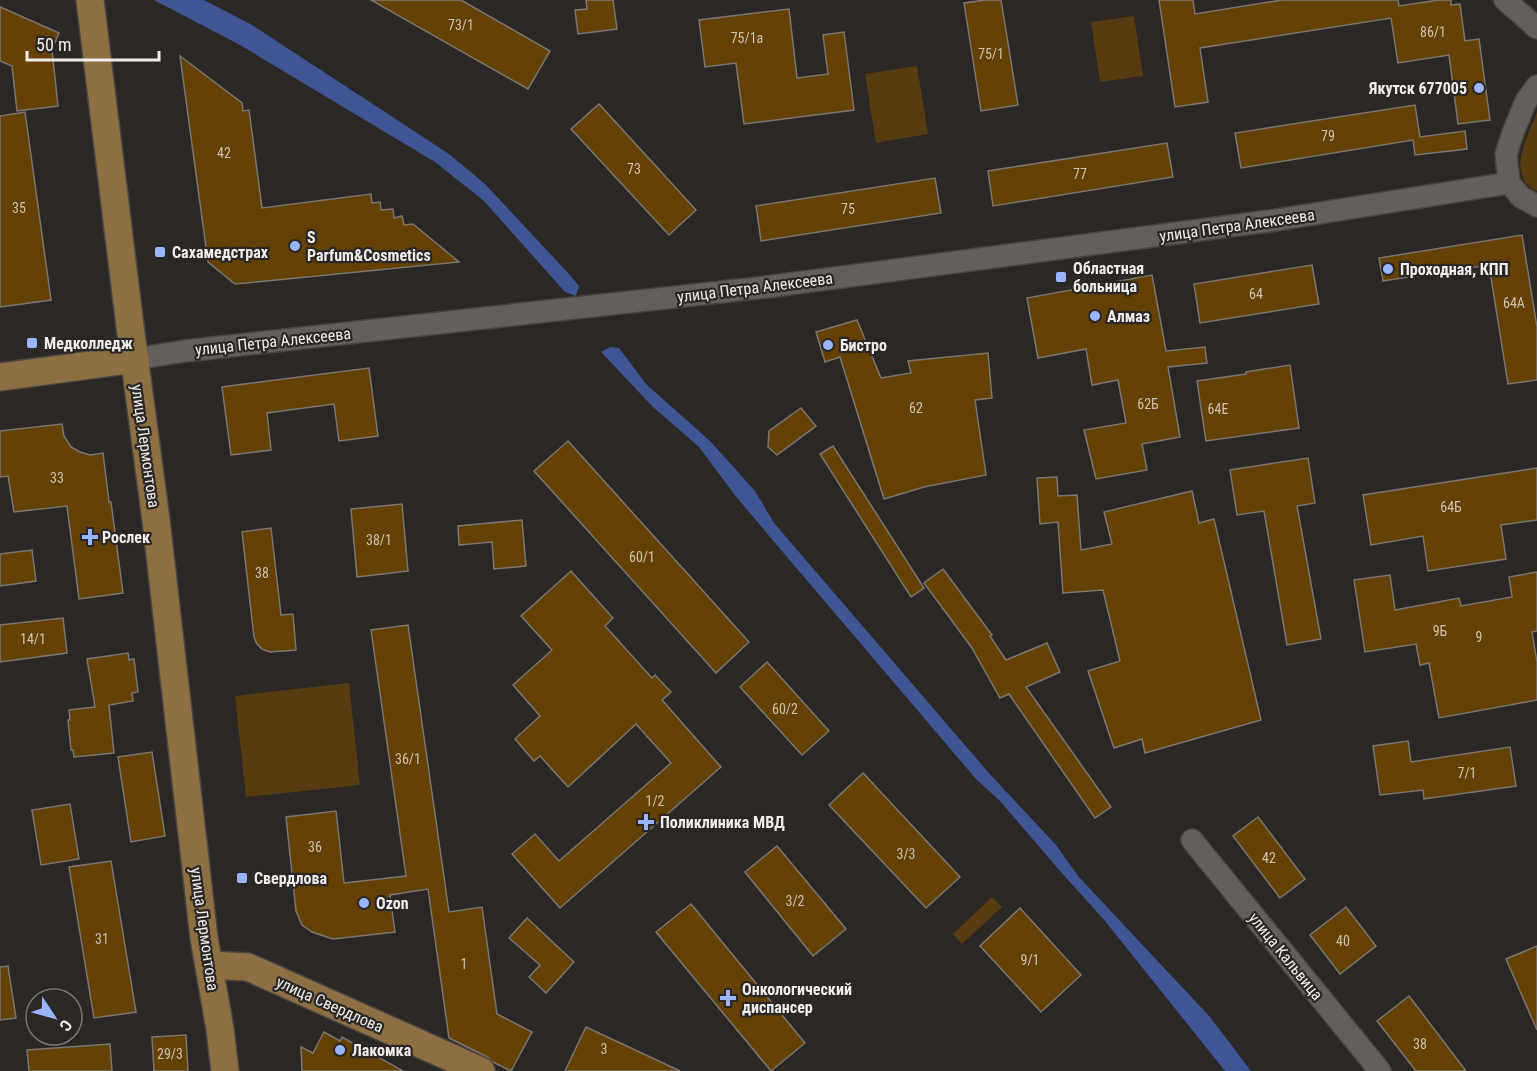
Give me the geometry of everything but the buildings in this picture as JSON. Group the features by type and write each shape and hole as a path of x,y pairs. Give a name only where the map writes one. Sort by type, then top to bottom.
{"main road":[{"name":"улица Лермонтова","path":"90,0 156,520 190,817 225,1071"},
{"name":"улица Петра Алексеева","path":"0,377 135,359"},
{"name":"улица Свердлова","path":"209,965 248,967 481,1071"}],"street":[{"path":"1504,0 1537,28"},
{"path":"1537,87 1526,101 1506,154 1509,183 1521,197 1537,206"},
{"name":"улица Петра Алексеева","path":"135,359 185,351 755,288 1276,220 1509,183"},
{"name":"улица Кальвица","path":"1192,840 1380,1071"}],"shaded area":[{"path":"1134,16 1143,76 1100,82 1091,22"},
{"path":"917,66 928,134 876,143 865,74"},
{"path":"1537,112 1537,191 1526,183 1520,166 1523,148"},
{"path":"349,683 360,785 246,797 235,696"},
{"path":"992,897 1002,907 962,944 953,934"}],"water":[{"path":"154,0 204,0 252,25 449,154 485,184 569,274 579,286 576,296 565,292 484,201 435,162 240,45"},
{"path":"610,347 619,348 646,384 710,441 755,491 774,523 988,772 1056,845 1078,876 1210,1017 1251,1071 1225,1071 1105,921 999,800 976,779 734,494 699,447 653,407 601,352"}],"place":[{"name":"Якутск 677005","path":"1479,88"},
{"name":"S Parfum&Cosmetics","path":"295,246"},
{"name":"Сахамедстрах","path":"160,252"},
{"name":"Проходная, КПП","path":"1388,269"},
{"name":"Областная больница","path":"1061,277"},
{"name":"Алмаз","path":"1095,316"},
{"name":"Медколледж","path":"32,343"},
{"name":"Бистро","path":"828,345"},
{"name":"Рослек","path":"90,537"},
{"name":"Поликлиника МВД","path":"646,822"},
{"name":"Свердлова","path":"242,878"},
{"name":"Ozon","path":"364,903"},
{"name":"Онкологический диспансер","path":"728,998"},
{"name":"Лакомка","path":"340,1050"}]}
